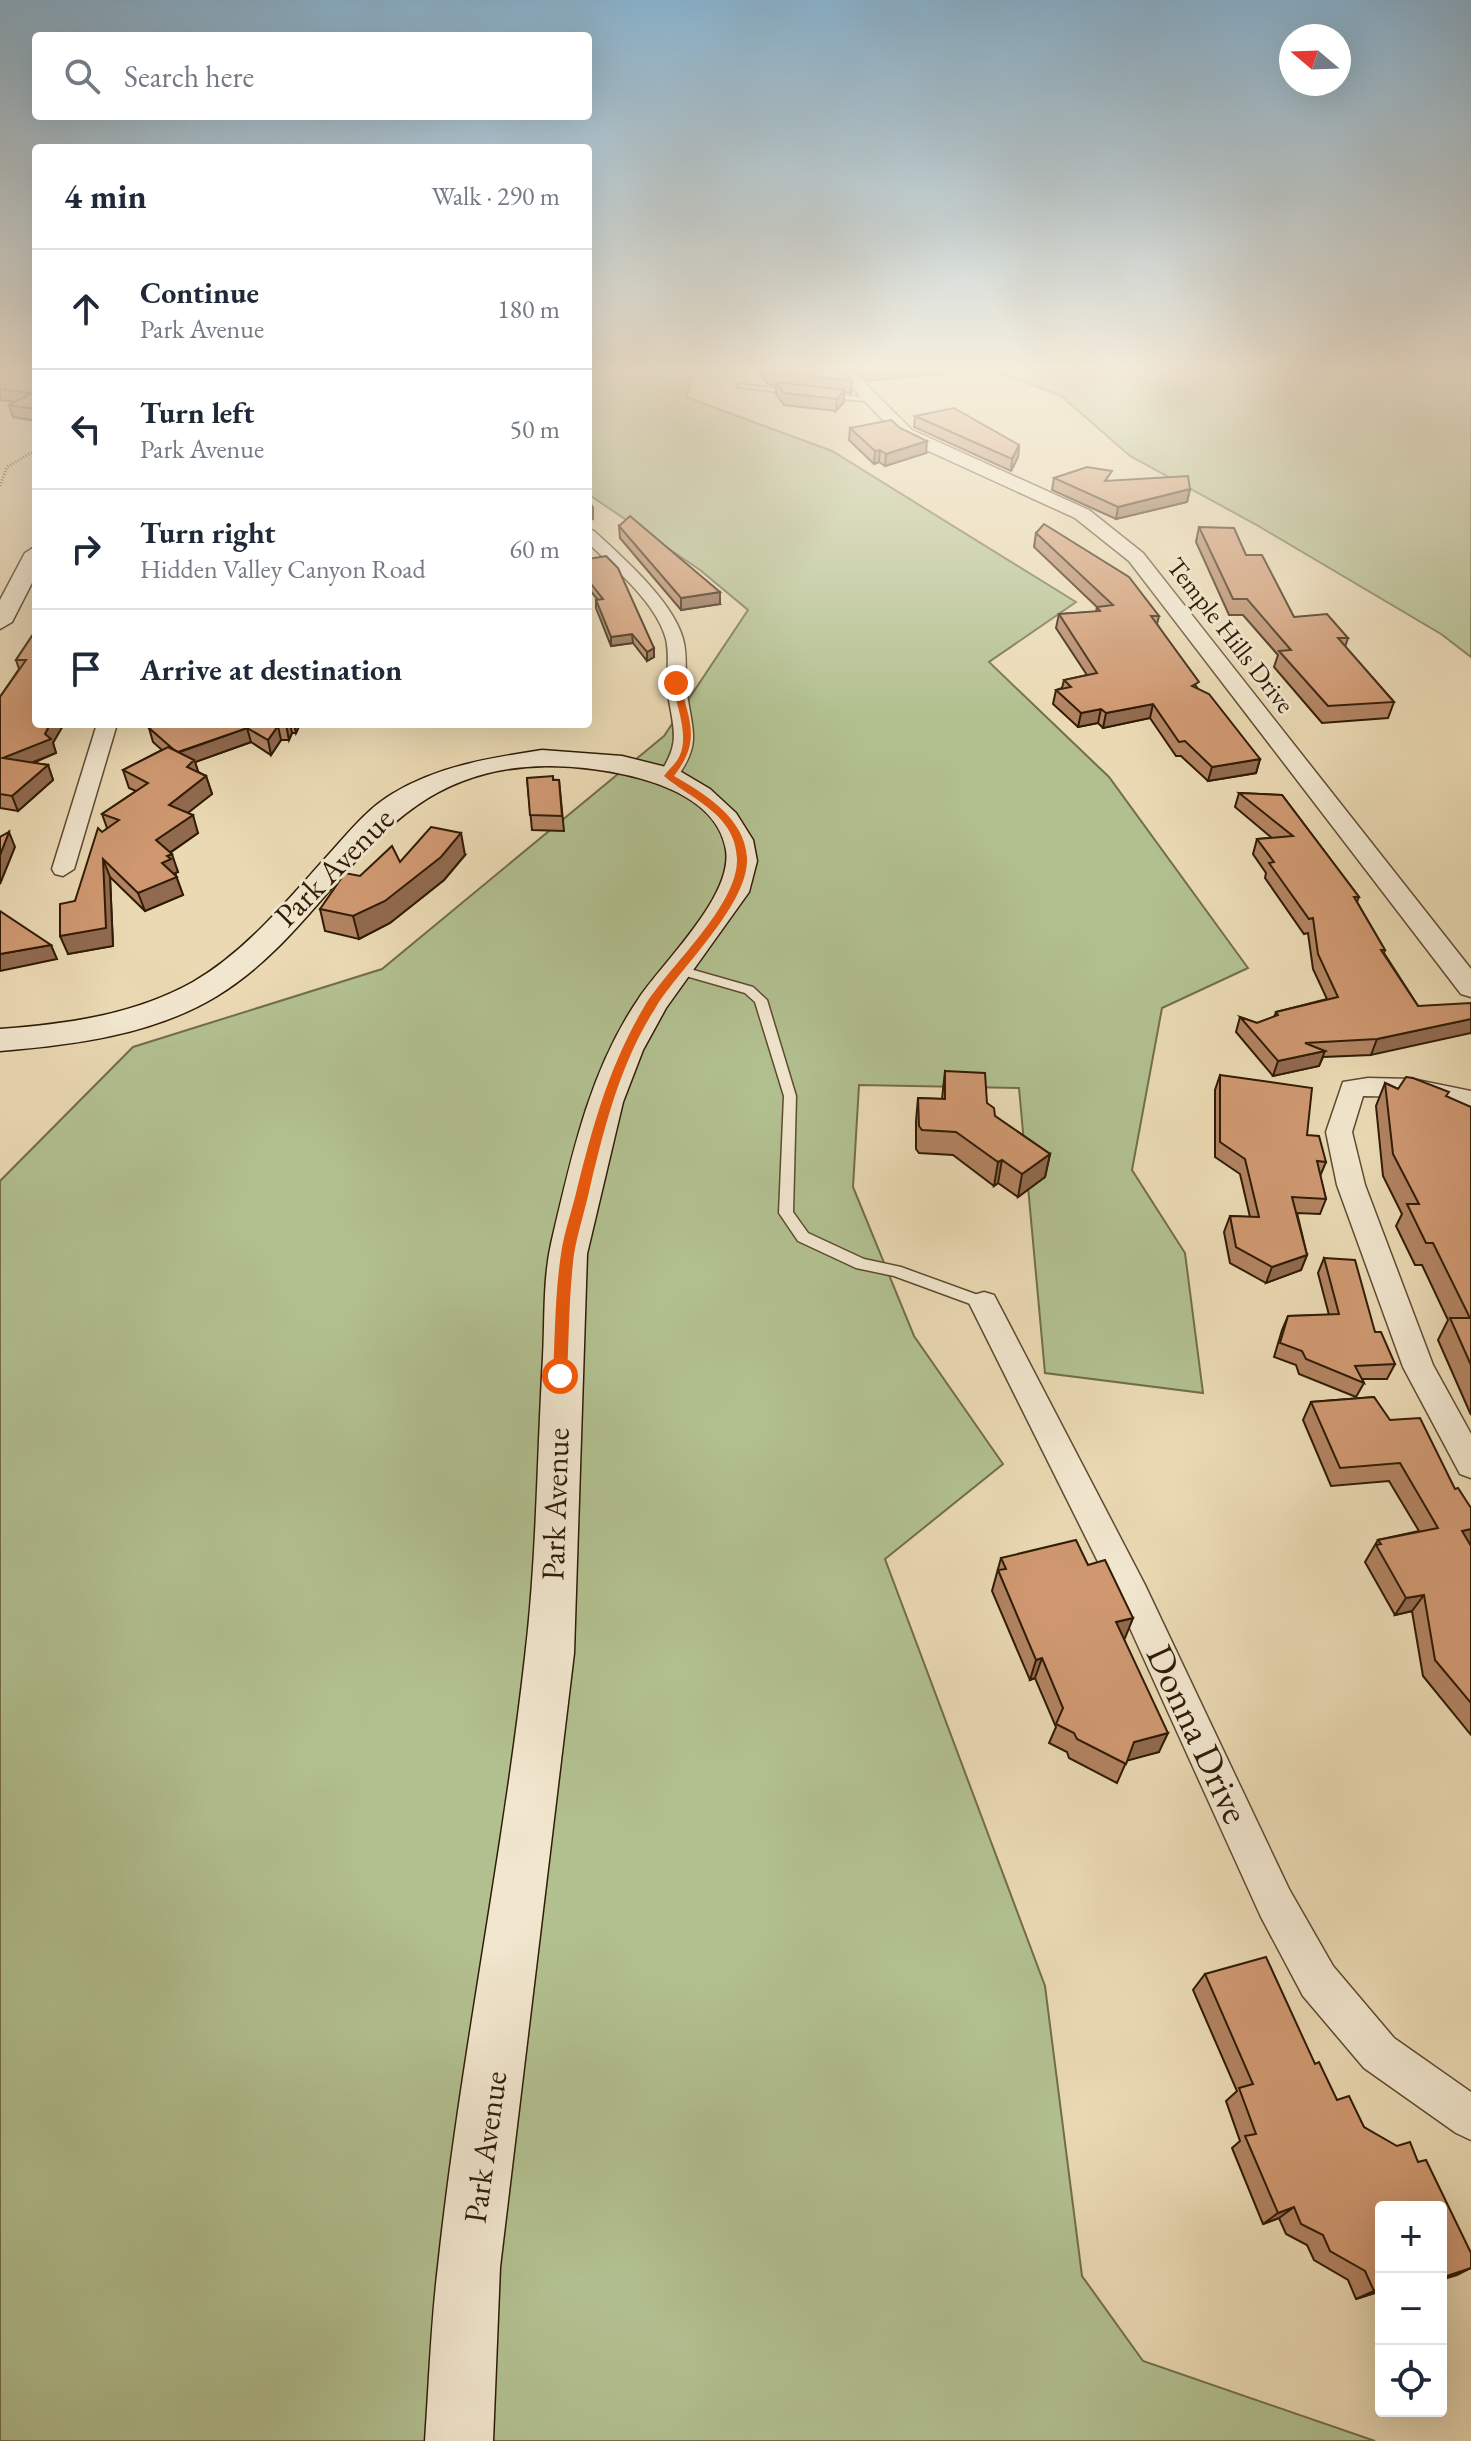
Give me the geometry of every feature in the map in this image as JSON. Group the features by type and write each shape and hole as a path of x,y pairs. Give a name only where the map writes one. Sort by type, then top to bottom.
{"main road":[{"path":"0,622 28,582"},
{"name":"Park Avenue","path":"0,1040 105,1027 195,992 231,971 377,819 402,800 469,770 542,758 622,764 668,776 700,795 726,819 739,840 742,861 734,892 676,969 626,1050 605,1102 568,1254 550,1653 469,2267 459,2441"}],"street":[{"name":"Temple Hills Drive","path":"1014,483 1082,514 1136,557 1471,988"},
{"path":"592,538 634,580 675,637 676,683 687,731 685,756 668,776"},
{"path":"63,869 106,728"},
{"path":"1471,1100 1434,1089 1391,1084 1352,1088 1339,1132 1373,1251 1418,1367 1471,1464"},
{"name":"Donna Drive","path":"984,1303 1133,1596 1275,1903 1318,1981 1379,2053 1471,2118"}],"lane":[{"path":"676,969 749,990 761,1000 790,1096 786,1213 803,1237 861,1264 896,1271 984,1303"}],"green space":[{"path":"592,483 884,483 1076,602 989,662 1109,777 1248,968 1162,1008 1132,1170 1185,1253 1203,1393 1045,1373 1019,1088 859,1085 853,1187 914,1336 1003,1464 885,1559 1045,1986 1082,2276 1143,2361 1375,2441 0,2441 0,1181 133,1047 382,969 664,736 748,610 700,570 592,497"},
{"path":"1179,483 1471,483 1471,657 1441,634"}],"building":[{"path":"1065,483 1189,483 1190,489 1118,507"},
{"path":"630,516 720,592 681,598 619,526"},
{"path":"1044,524 1129,577 1159,616 1151,616 1199,682 1192,686 1209,694 1260,759 1212,767 1185,741 1179,742 1153,704 1106,713 1101,709 1081,713 1056,690 1071,687 1064,680 1097,673 1059,614 1100,611 1097,607 1113,605 1036,533"},
{"path":"1199,527 1234,528 1246,555 1262,555 1294,617 1327,614 1348,638 1338,638 1394,702 1328,706 1279,651 1291,650 1247,599 1233,599"},
{"path":"606,556 618,568 654,648 647,652 632,634 611,637 596,600 603,599 592,585 592,558"},
{"path":"32,636 32,728 48,728 45,734 51,739 3,758 48,765 12,796 0,794 0,697 26,660 16,660"},
{"path":"149,728 247,728 178,752"},
{"path":"247,728 277,728 268,740"},
{"path":"168,747 194,760 187,767 206,776 169,805 193,815 156,840 172,854 167,856 171,859 162,863 177,877 138,893 103,859 106,928 60,936 60,904 75,901 98,828 102,832 119,820 102,814 148,783 123,770"},
{"path":"553,776 553,780 559,780 562,816 530,815 527,778"},
{"path":"1239,793 1282,795 1359,897 1354,897 1385,950 1381,950 1418,1006 1471,1003 1471,1019 1377,1039 1305,1043 1325,1051 1278,1061 1240,1017 1257,1023 1278,1015 1276,1012 1338,997 1318,954 1313,918 1309,919 1269,863 1274,862 1257,839 1293,836"},
{"path":"431,827 461,833 441,857 385,901 353,916 320,909 345,873 360,876 392,846 400,862"},
{"path":"9,832 0,855 0,837"},
{"path":"0,911 51,945 0,954"},
{"path":"945,1071 985,1073 987,1103 994,1108 995,1116 1050,1154 1022,1174 1002,1160 998,1162 956,1132 922,1130 919,1126 918,1098 945,1099"},
{"path":"1220,1075 1312,1088 1307,1135 1319,1136 1326,1162 1317,1161 1326,1199 1292,1197 1307,1255 1272,1267 1236,1247 1230,1216 1259,1217 1245,1159 1220,1142"},
{"path":"1406,1077 1449,1092 1446,1096 1471,1107 1471,1365 1450,1318 1470,1318 1433,1243 1426,1243 1407,1204 1419,1204 1393,1154 1385,1083 1398,1089"},
{"path":"1324,1258 1355,1260 1375,1332 1381,1332 1395,1364 1355,1366 1364,1383 1306,1359 1302,1351 1280,1343 1288,1316 1339,1314"},
{"path":"1374,1397 1390,1420 1420,1418 1455,1489 1458,1488 1471,1508 1471,1529 1462,1531 1471,1546 1471,1703 1435,1660 1424,1595 1406,1598 1376,1545 1381,1544 1378,1540 1438,1528 1400,1463 1340,1468 1311,1402"},
{"path":"1076,1540 1088,1565 1105,1560 1133,1618 1116,1622 1168,1733 1134,1742 1126,1764 1077,1739 1074,1733 1056,1724 1063,1708 1042,1658 1036,1660 998,1570 1006,1569 1001,1558"},
{"path":"1266,1957 1315,2064 1319,2062 1337,2100 1349,2096 1364,2127 1397,2146 1410,2142 1418,2162 1426,2160 1446,2201 1375,2201 1375,2291 1365,2271 1330,2251 1323,2235 1301,2224 1294,2207 1278,2213 1245,2136 1256,2134 1239,2088 1253,2084 1205,1974"},
{"path":"1447,2203 1471,2253 1471,2268 1447,2276"}],"route":[{"path":"560,1376 568,1254 587,1164 605,1102 626,1050 651,1005 734,892 742,861 739,840 726,819 700,795 668,776 685,756 686,745 687,731 676,683"}]}
